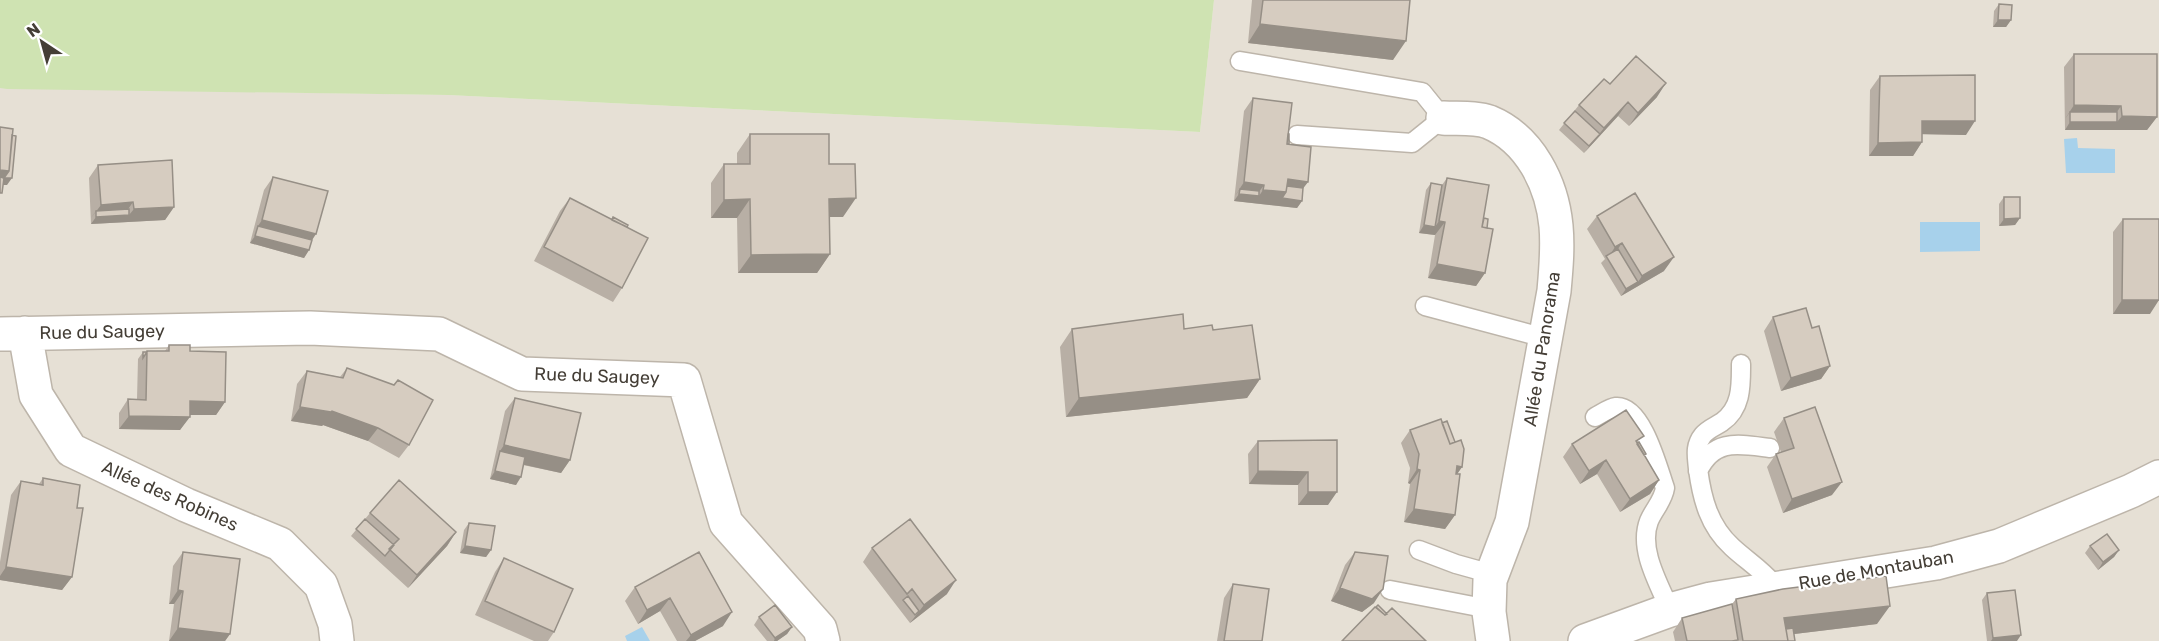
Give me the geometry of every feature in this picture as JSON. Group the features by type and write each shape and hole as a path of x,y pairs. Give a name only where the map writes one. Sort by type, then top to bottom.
{"street":[{"name":"Allée du Panorama","path":"1443,118 1487,121 1506,130 1522,144 1536,163 1549,194 1556,224 1557,257 1554,291 1512,522 1490,579 1489,609 1493,641"},
{"name":"Rue du Saugey","path":"13,334 310,328 439,334 522,374 684,380 726,523 820,629 823,641"},
{"name":"Allée des Robines","path":"13,334 36,395 71,450 186,505 280,544 321,585 335,624 336,641"},
{"name":"Rue de Montauban","path":"1585,641 1670,610 1711,598 1936,562 1999,546 2159,477"}],"lane":[{"path":"1240,61 1422,92 1443,118 1412,143 1297,135"},
{"path":"1425,306 1545,338"},
{"path":"1740,364 1739,400 1732,413 1724,421 1704,433 1698,443 1696,453 1699,485 1715,528 1730,546 1768,576 1776,587"},
{"path":"1595,417 1614,407 1624,408 1634,416 1645,433 1665,488 1663,497 1649,522 1646,533 1647,546 1670,610"},
{"path":"1698,471 1704,459 1723,446 1735,444 1770,448"},
{"path":"1419,550 1492,574"},
{"path":"1390,590 1489,609"}],"shaded area":[{"path":"1214,0 2159,0 2159,641 0,641 0,88 448,95 1200,132"}],"green space":[{"path":"0,0 1214,0 1200,132 448,95 7,89 0,88"}],"water":[{"path":"2077,138 2078,148 2115,149 2115,173 2066,173 2064,139"},
{"path":"1920,222 1980,222 1980,251 1920,252"},
{"path":"642,627 650,641 627,641 625,636"}],"building":[{"path":"1263,0 1410,0 1406,41 1260,24"},
{"path":"1999,4 2012,5 2011,20 1998,20"},
{"path":"2074,54 2157,54 2157,117 2122,116 2121,106 2074,105"},
{"path":"1636,56 1666,83 1638,113 1628,102 1604,128 1579,105 1604,79 1610,84"},
{"path":"1975,75 1975,121 1922,121 1922,142 1878,143 1880,76"},
{"path":"1253,98 1292,103 1287,144 1311,147 1308,182 1288,179 1286,192 1263,190 1264,185 1244,182"},
{"path":"1575,111 1600,134 1589,146 1564,123"},
{"path":"2070,112 2117,112 2117,122 2070,122"},
{"path":"0,127 13,129 9,171 0,170"},
{"path":"750,134 829,134 829,164 855,164 856,198 829,199 830,254 751,255 750,199 724,200 724,164 750,164"},
{"path":"12,135 16,136 12,178 4,178 9,171"},
{"path":"172,160 174,207 134,209 133,202 101,205 98,165"},
{"path":"0,177 4,178 2,193 0,193"},
{"path":"273,177 328,191 316,234 262,220"},
{"path":"1447,178 1489,185 1482,227 1493,229 1485,273 1437,264 1445,222 1439,221"},
{"path":"1431,183 1442,185 1435,227 1424,225"},
{"path":"1287,186 1303,188 1302,201 1282,198"},
{"path":"1240,189 1259,191 1259,196 1239,194"},
{"path":"1635,193 1674,257 1642,276 1622,243 1615,247 1597,216"},
{"path":"2004,197 2020,197 2020,218 2004,219"},
{"path":"570,198 648,238 622,288 544,247"},
{"path":"129,209 129,215 96,217 96,211"},
{"path":"613,217 628,225 627,227 612,220"},
{"path":"1484,218 1488,219 1487,228 1482,227"},
{"path":"2123,219 2159,219 2159,300 2122,300"},
{"path":"258,226 312,240 309,250 255,236"},
{"path":"1618,249 1638,282 1626,289 1606,256"},
{"path":"1806,308 1812,328 1819,326 1830,366 1791,378 1773,317"},
{"path":"1183,314 1184,329 1212,325 1213,330 1252,325 1260,379 1079,398 1072,329"},
{"path":"169,345 190,345 190,351 226,352 225,402 190,401 190,417 129,416 128,399 146,400 147,351 169,351"},
{"path":"347,368 394,385 398,380 433,400 409,445 378,428 332,411 300,407 307,371 343,378"},
{"path":"515,398 581,413 570,460 504,445"},
{"path":"1815,407 1842,482 1792,499 1776,454 1794,448 1784,418"},
{"path":"1626,410 1644,436 1636,441 1659,480 1630,499 1606,460 1589,471 1572,444"},
{"path":"1441,419 1450,444 1461,440 1464,449 1462,467 1457,466 1456,474 1460,474 1455,515 1414,509 1420,470 1417,469 1419,454 1410,430"},
{"path":"1447,421 1455,442 1450,444 1442,423"},
{"path":"1337,440 1337,492 1308,492 1308,472 1258,471 1258,441"},
{"path":"1639,442 1646,454 1644,455 1637,444"},
{"path":"500,451 525,457 521,477 495,471"},
{"path":"43,478 80,485 77,508 83,508 72,577 6,567 21,481 43,485"},
{"path":"399,480 456,532 417,575 389,549 399,539 370,513"},
{"path":"365,519 394,545 385,556 356,529"},
{"path":"910,519 956,580 924,605 912,589 907,594 872,548"},
{"path":"469,523 495,526 491,550 465,546"},
{"path":"2107,534 2119,550 2103,562 2090,546"},
{"path":"183,552 240,559 230,634 178,628 183,591 178,590"},
{"path":"699,552 732,612 691,635 670,598 647,610 635,587"},
{"path":"1355,552 1388,556 1383,589 1372,599 1340,588"},
{"path":"504,558 573,589 554,632 485,601"},
{"path":"1886,576 1890,606 1784,618 1788,641 1743,641 1736,599 1783,589"},
{"path":"1233,584 1269,589 1262,641 1224,641"},
{"path":"2015,590 2021,635 1993,638 1987,593"},
{"path":"908,596 919,611 915,615 903,600"},
{"path":"1732,604 1738,640 1687,641 1682,618"},
{"path":"775,605 792,627 775,638 759,617"},
{"path":"1378,605 1387,614 1385,615 1376,607"},
{"path":"1375,607 1385,615 1392,608 1426,641 1342,641"},
{"path":"1793,628 1795,641 1788,641 1786,629"}]}
